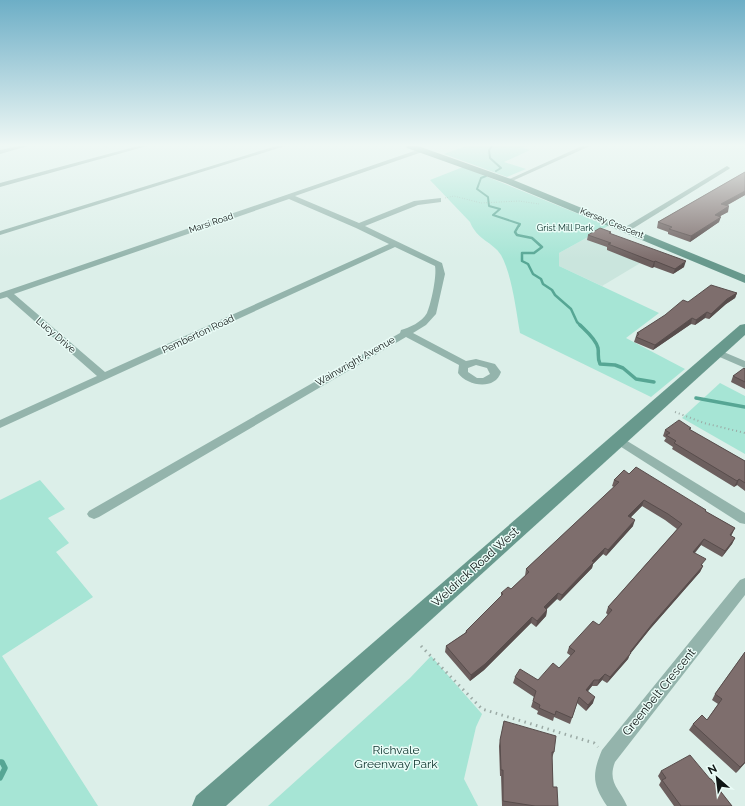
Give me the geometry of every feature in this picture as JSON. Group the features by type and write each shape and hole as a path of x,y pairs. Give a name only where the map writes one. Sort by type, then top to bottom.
{"street":[{"path":"0,232 159,184"},
{"name":"Marsi Road","path":"4,294 327,184"},
{"name":"Kersey Crescent","path":"515,184 626,228 745,279"},
{"path":"626,228 701,184"},
{"name":"Wainwright Avenue","path":"94,514 404,332 423,323 431,314 441,274 439,265 359,226 291,196"},
{"path":"359,226 417,202 438,200"},
{"name":"Pemberton Road","path":"0,424 395,244"},
{"name":"Lucy Drive","path":"4,294 104,377"},
{"name":"Weldrick Road West","path":"206,806 618,440 719,353 745,328"},
{"path":"404,332 466,364"},
{"path":"719,353 745,365"},
{"path":"618,440 745,518"},
{"name":"Greenbelt Crescent","path":"618,806 605,786 602,778 603,767 608,756 745,584"}],"path":[{"path":"438,200 454,196 484,203 519,201 541,204"},
{"path":"675,412 704,423 745,433"},
{"path":"421,646 482,709 594,743 608,756"}],"shaded area":[{"path":"599,231 657,253 602,286 559,266 559,253"}],"green space":[{"name":"Grist Mill Park","path":"433,184 504,184 608,226 559,253 559,266 659,313 626,338 685,369 651,397 520,333 511,282 505,263 498,251 477,233 470,222"},
{"path":"720,383 745,396 745,454 682,418"},
{"path":"40,480 65,509 48,518 69,543 56,552 93,597 2,656 98,806 0,806 0,500"},
{"name":"Richvale Greenway Park","path":"431,656 482,714 476,727 464,779 478,806 268,806 410,678"}],"building":[{"path":"725,184 745,184 745,191 721,204 729,206 715,215 721,217 691,236 669,229 672,227 658,222"},
{"path":"600,228 611,232 609,233 686,261 675,269 588,235"},
{"path":"711,285 737,293 727,299 711,314 707,312 696,320 692,318 655,345 636,337 639,334 637,333 665,315 683,300 688,302"},
{"path":"744,368 745,369 745,382 733,376"},
{"path":"679,420 691,428 689,429 745,461 745,483 739,479 737,481 674,443 676,441 666,435 670,433 665,430"},
{"path":"636,467 706,510 705,511 735,528 730,535 735,538 725,551 704,539 693,552 706,559 701,565 703,566 653,623 630,652 631,653 610,677 605,674 599,680 594,680 586,690 595,697 588,705 579,697 572,718 556,711 555,715 539,708 540,705 533,701 536,691 515,677 520,669 538,680 553,663 559,668 575,651 569,647 593,621 599,625 612,610 608,607 682,524 644,500 628,516 635,520 608,550 605,548 592,561 594,562 562,595 558,593 544,607 547,610 537,621 532,617 485,664 471,675 446,646 467,632 466,631 503,594 501,593 508,587 511,589 529,572 526,569 619,482 614,480 624,470 629,474"},
{"path":"745,652 745,762 740,767 693,724 702,715 707,720 722,699 715,694"},
{"path":"504,721 556,736 554,752 552,752 553,787 557,787 558,806 535,806 503,801 503,770 501,770 500,740"},
{"path":"690,755 732,806 681,806 662,780 666,778 661,771"}],"waterway":[{"path":"479,184 477,189 488,197 489,206 500,209 493,215 520,224 519,226"},
{"path":"519,225 515,232 517,235 532,238 542,247 534,253 522,253 522,261 528,264 533,274 541,279 543,284 552,290 555,295 571,309 577,322 595,341 600,364 615,365 623,368 636,379 654,382"},
{"path":"696,398 745,407"},
{"path":"0,762 2,762 5,768 0,778"}]}
